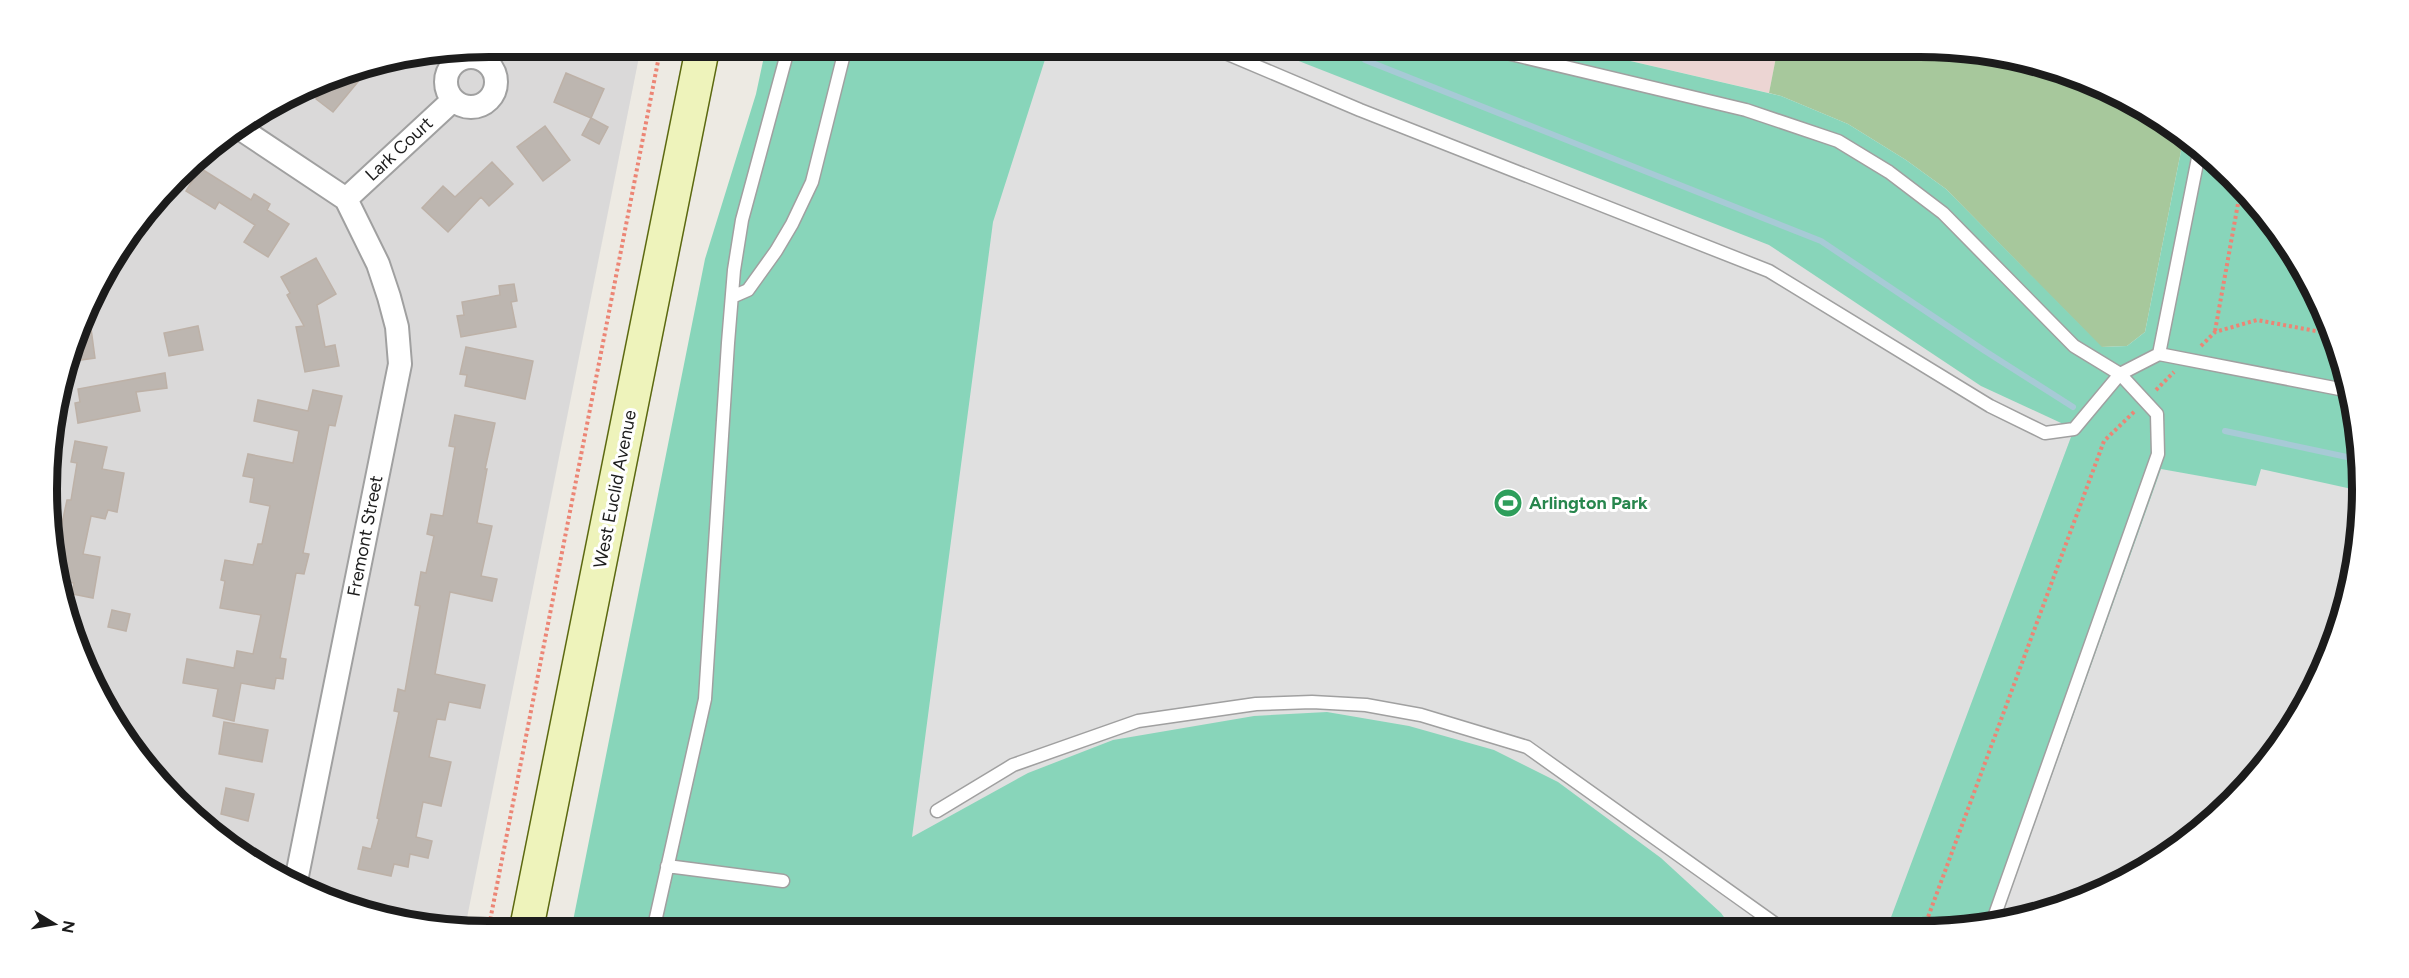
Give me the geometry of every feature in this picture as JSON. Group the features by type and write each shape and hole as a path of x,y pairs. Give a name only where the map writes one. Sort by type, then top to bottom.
{"main road":[{"name":"West Euclid Avenue","path":"528,921 701,57"}],"street":[{"path":"463,58 450,68 446,84 453,100 467,107 475,107 483,105 494,93 497,85 493,69 480,57"},
{"name":"Lark Court","path":"346,199 453,100"},
{"path":"246,132 346,199"},
{"name":"Fremont Street","path":"297,876 400,364 397,327 389,297 378,264 346,199"}],"lane":[{"path":"655,921 705,699 732,297 742,220 786,57"},
{"path":"732,297 748,290 776,251 812,182 843,57"},
{"path":"1246,57 1360,110 1769,271 1990,406 2045,433 2074,429 2120,374 2158,354 2340,389"},
{"path":"1523,57 1746,110 1838,141 1889,172 1943,213 2074,346 2120,374 2157,414 2158,454 1995,914"},
{"path":"2158,354 2198,158"},
{"path":"937,811 1013,765 1138,721 1256,704 1312,702 1366,705 1421,715 1527,747 1771,921"},
{"path":"667,866 783,881"}],"path":[{"path":"490,921 659,57"},
{"path":"2215,332 2239,198"},
{"path":"1927,921 2104,441 2215,332 2257,320 2322,332"}],"shaded area":[{"path":"489,57 639,57 467,920 405,913 350,898 273,863 226,832 204,814 164,774 146,752 115,705 102,680 80,628 72,601 65,573 58,517 58,461 61,433 65,405 80,350 115,273 146,226 164,204 204,164 226,146 273,115 350,80 405,65"},
{"path":"1046,57 1289,57 1769,245 1981,386 2074,429 1890,921 1727,921 1661,858 1558,782 1494,750 1409,726 1327,712 1254,716 1113,740 1028,773 912,837 993,222"},
{"path":"1613,57 1776,57 1769,93"},
{"path":"2161,469 2256,486 2261,469 2352,489 2344,573 2329,628 2294,705 2263,752 2245,774 2205,814 2183,832 2136,863 2059,898 2003,913"}],"green space":[{"name":"Arlington Park","path":"764,57 1613,57 1781,96 1848,124 1906,160 1946,189 2102,347 2127,346 2145,332 2182,145 2205,164 2245,204 2263,226 2294,273 2329,350 2344,405 2352,489 2344,573 2329,628 2307,680 2279,729 2245,774 2205,814 2160,848 2111,876 2059,898 2004,913 1920,921 573,921 705,259 756,94"},
{"path":"1776,57 1948,58 2004,65 2059,80 2111,102 2160,130 2182,145 2145,332 2127,346 2101,347 1946,189 1906,160 1848,124 1769,93"}],"building":[{"path":"566,73 604,89 591,118 554,102"},
{"path":"362,76 333,112 316,99 322,92"},
{"path":"591,118 608,127 599,144 582,135"},
{"path":"545,126 570,160 543,181 517,147"},
{"path":"492,162 513,184 489,206 481,197 448,232 422,208 443,186 455,197"},
{"path":"200,168 251,200 254,194 270,204 267,210 289,224 268,257 244,242 255,225 219,202 215,209 186,191"},
{"path":"316,258 336,294 317,305 325,347 335,345 339,366 305,372 296,327 304,326 287,295 290,293 281,277"},
{"path":"514,284 517,301 511,302 516,327 461,337 457,316 464,315 462,302 500,295 499,286"},
{"path":"90,323 95,358 77,360"},
{"path":"198,326 203,350 169,356 164,333"},
{"path":"466,347 533,361 525,399 465,386 467,375 460,374"},
{"path":"165,373 167,388 136,392 140,411 78,423 75,403 80,402 78,389"},
{"path":"313,390 342,396 335,426 329,425 303,553 309,554 304,574 296,573 280,658 286,659 283,679 276,678 274,689 241,683 234,721 213,716 218,689 183,683 187,659 234,668 237,651 253,654 261,615 220,608 225,581 221,580 225,560 253,565 258,544 262,544 270,506 250,502 254,478 243,476 248,454 293,463 299,431 254,421 258,400 308,411"},
{"path":"455,415 495,423 477,523 492,526 481,576 497,579 492,601 450,592 435,674 485,685 480,708 449,702 445,720 437,719 429,757 451,762 441,806 423,802 416,837 432,841 428,858 410,854 408,867 394,864 391,876 358,869 363,847 371,849 379,819 377,818 399,712 394,711 398,689 405,691 420,606 415,605 421,572 426,573 434,536 427,534 431,514 443,516 455,447 449,446"},
{"path":"75,441 107,447 102,469 124,473 117,512 108,510 105,519 91,516 83,554 100,557 93,598 72,594 74,583 67,582 65,573 60,535 67,500 71,500 77,463 71,462"},
{"path":"112,610 130,614 126,631 108,627"},
{"path":"224,722 268,730 262,762 219,754"},
{"path":"226,788 254,794 248,821 221,814"}],"waterway":[{"path":"1365,60 1821,241 2073,407"},
{"path":"2225,431 2351,458"}],"place":[{"name":"Arlington Park","path":"1508,503"}]}
